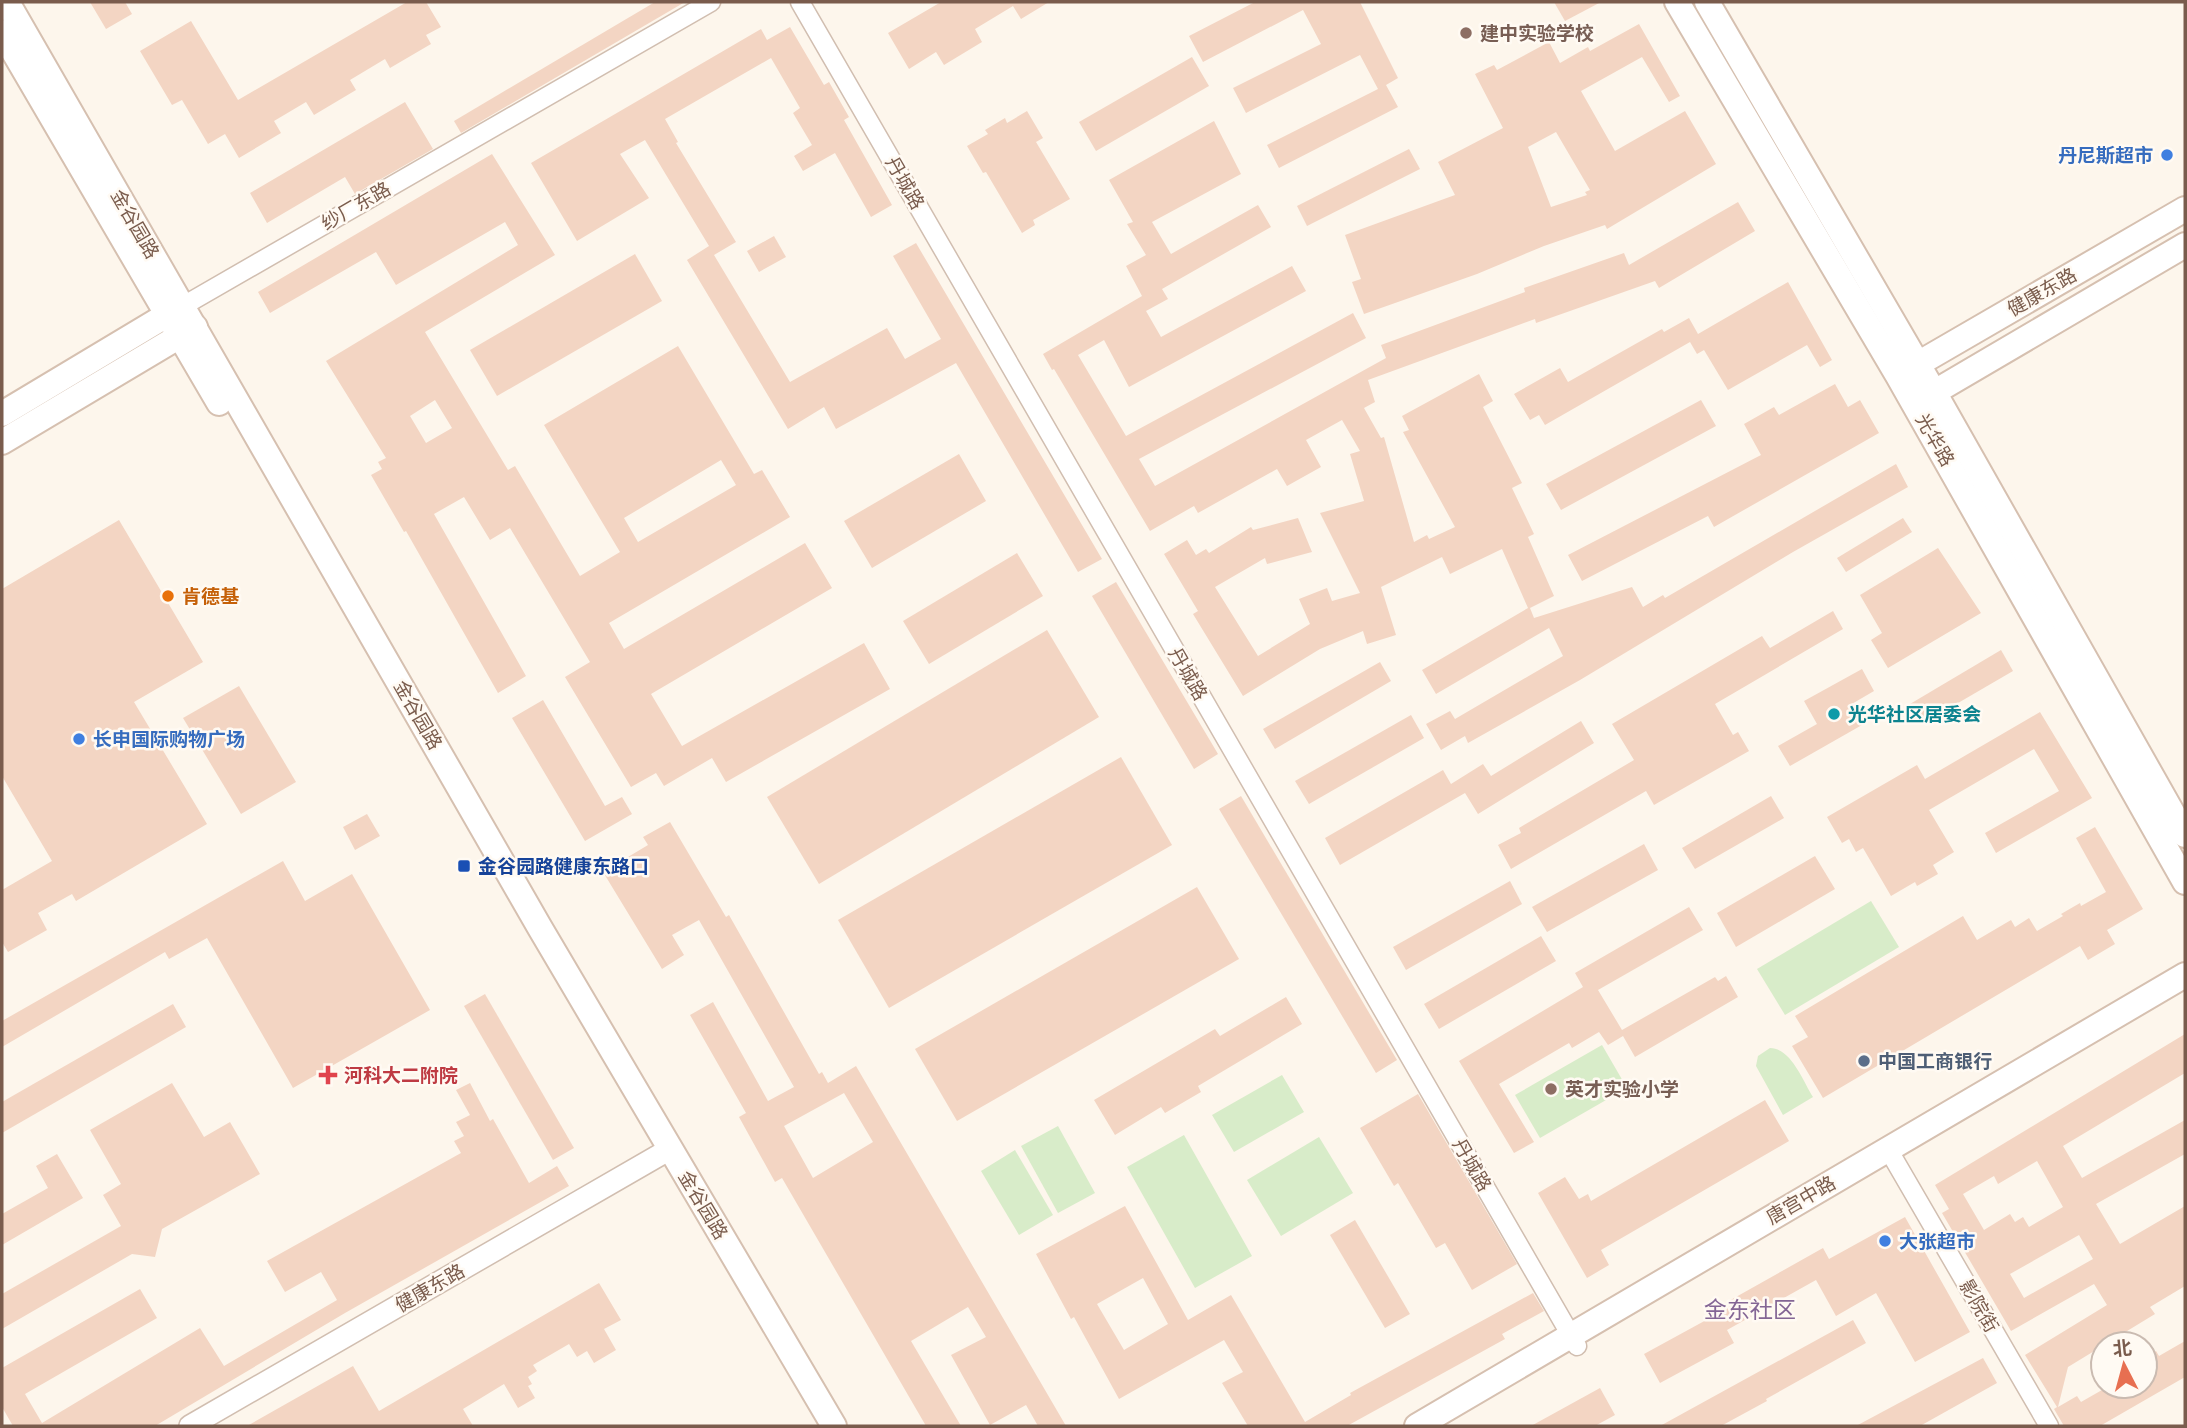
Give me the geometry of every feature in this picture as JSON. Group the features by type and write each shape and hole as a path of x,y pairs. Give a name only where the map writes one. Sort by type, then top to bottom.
{"main road":[{"name":"金谷园路","path":"7,2 175,310"},
{"name":"光华路","path":"1677,2 1908,370"},
{"name":"光华路","path":"1707,2 1924,398 2185,835"},
{"name":"金谷园路","path":"2,32 188,331 665,1152 820,1426"},
{"name":"健康东路","path":"1908,370 2185,209"},
{"name":"健康东路","path":"1924,398 2185,245"},
{"name":"纱厂东路","path":"2,414 175,310"},
{"path":"2,442 188,331"},
{"name":"光华路","path":"1924,398 2185,881"},
{"name":"唐宫中路","path":"1441,1426 1574,1341 2185,975"},
{"name":"唐宫中路","path":"1890,1154 2185,987"},
{"name":"金谷园路","path":"665,1152 834,1426"},
{"name":"唐宫中路","path":"1417,1426 1574,1341"}],"street":[{"name":"纱厂东路","path":"175,310 711,2"},
{"name":"丹城路","path":"800,2 1574,1341"},
{"name":"健康东路","path":"190,1426 665,1152"},
{"name":"影院街","path":"1890,1154 2049,1426"}],"green space":[{"path":"1871,901 1899,947 1785,1015 1757,969"},
{"path":"1602,1045 1627,1088 1540,1138 1515,1095"},
{"path":"1770,1048 1777,1049 1790,1059 1813,1097 1783,1115 1756,1066 1758,1056"},
{"path":"1282,1075 1304,1112 1234,1152 1212,1115"},
{"path":"1058,1126 1095,1193 1058,1213 1021,1146"},
{"path":"1184,1135 1252,1256 1195,1288 1127,1167"},
{"path":"1319,1137 1353,1193 1281,1236 1247,1180"},
{"path":"1015,1150 1053,1215 1019,1235 981,1171"}],"building":[{"path":"90,2 125,2 132,14 106,29"},
{"path":"407,2 426,2 441,27 426,35 431,44 390,68 385,59 350,80 356,90 314,115 306,102 274,121 281,133 239,158 225,134 208,144 182,100 172,105 140,51 191,21 238,100"},
{"path":"655,2 685,2 461,133 454,121"},
{"path":"941,2 1049,2 1021,19 1013,6 975,29 982,42 944,65 936,52 909,69 888,33"},
{"path":"1255,2 1360,2 1398,78 1386,85 1398,107 1279,168 1267,145 1378,89 1360,55 1246,113 1233,88 1321,44 1303,10 1203,62 1189,36"},
{"path":"1554,2 1601,2 1565,21"},
{"path":"1639,24 1680,96 1669,102 1642,57 1581,91 1615,151 1685,111 1716,164 1607,229 1605,225 1544,246 1477,274 1364,314 1352,282 1361,279 1345,235 1455,195 1438,162 1503,128 1475,74 1494,65 1497,70 1549,42 1560,63 1588,47 1590,51","holes":["1556,132 1590,190 1585,192 1587,195 1551,207 1528,147"]},
{"path":"790,27 824,85 829,82 849,117 844,120 892,205 871,217 835,153 803,171 794,156 812,145 793,113 800,108 771,58 665,119 678,142 676,143 736,242 714,255 790,382 887,328 905,359 941,339 893,256 916,243 1102,559 1078,572 956,363 836,429 824,407 788,429 687,260 709,246 645,140 620,154 649,198 577,241 531,163 761,29 767,40"},
{"path":"1192,57 1209,86 1096,151 1079,122"},
{"path":"405,102 433,149 355,194 345,177 267,223 250,193"},
{"path":"1027,111 1043,138 1036,142 1070,199 1033,220 1035,225 1022,233 986,172 983,173 967,146 988,134 985,130 1005,118 1007,123"},
{"path":"1214,121 1241,174 1152,222 1171,254 1258,205 1271,227 1162,289 1168,299 1146,311 1161,337 1292,266 1306,291 1129,387 1104,340 1078,355 1126,436 1353,313 1366,338 1139,459 1155,486 1386,358 1381,345 1525,292 1524,288 1624,253 1629,265 1738,202 1755,231 1659,288 1655,281 1536,323 1535,319 1368,380 1375,402 1364,408 1381,438 1384,437 1414,542 1427,535 1429,539 1455,527 1403,432 1409,430 1402,416 1479,374 1493,401 1483,407 1522,483 1512,488 1534,534 1528,537 1554,596 1530,608 1534,618 1632,587 1643,607 1663,595 1665,598 1896,464 1908,487 1468,743 1465,736 1441,750 1426,724 1450,711 1455,719 1563,656 1549,628 1436,694 1422,670 1528,608 1502,549 1450,574 1442,557 1381,587 1396,635 1367,644 1363,631 1320,649 1243,696 1193,614 1198,611 1164,554 1187,540 1196,555 1206,549 1209,553 1251,527 1253,530 1298,518 1312,552 1267,564 1265,558 1215,587 1258,656 1310,624 1299,599 1327,588 1332,601 1360,593 1320,513 1364,501 1350,454 1360,451 1342,420 1306,440 1321,467 1287,486 1277,469 1198,513 1194,506 1150,531 1043,354 1142,296 1126,266 1146,255 1127,224 1133,222 1109,180"},
{"path":"1409,149 1420,169 1307,226 1297,206"},
{"path":"492,154 555,255 425,332 508,470 515,466 580,576 620,552 544,425 678,346 754,474 762,470 790,517 609,623 624,649 805,543 832,588 651,694 682,746 864,643 890,689 726,782 712,758 664,786 656,773 631,787 565,677 590,662 510,528 490,540 464,497 434,514 526,676 498,693 371,475 382,469 378,462 386,458 326,361 518,245 505,222 396,285 376,252 270,313 258,292","holes":["435,400 452,428 426,443 410,416","721,460 736,485 638,542 624,518"]},
{"path":"774,236 786,257 759,272 747,251"},
{"path":"635,254 662,301 497,396 470,350"},
{"path":"1788,282 1832,360 1820,367 1807,345 1728,390 1704,350 1697,354 1690,342 1545,425 1539,415 1530,420 1514,394 1560,368 1568,382 1662,329 1664,332 1689,318 1698,334"},
{"path":"1835,384 1848,407 1860,400 1879,433 1714,527 1708,516 1582,581 1568,555 1761,455 1744,424 1774,407 1779,415"},
{"path":"1701,400 1716,426 1561,510 1546,484"},
{"path":"959,454 986,501 872,568 844,521"},
{"path":"1903,518 1912,532 1846,572 1837,558"},
{"name":"长申国际购物广场","path":"119,520 203,662 134,702 207,824 76,901 72,894 38,913 47,930 8,952 2,942 2,890 52,861 2,776 2,589"},
{"path":"1938,548 1981,613 1888,668 1871,640 1882,633 1860,595"},
{"path":"1017,553 1043,596 929,664 903,621"},
{"path":"1116,582 1218,754 1194,769 1092,596"},
{"path":"1833,611 1843,629 1715,704 1733,735 1738,732 1749,751 1654,805 1646,791 1511,869 1498,845 1521,833 1519,828 1634,760 1612,724 1762,636 1770,648"},
{"path":"1047,630 1099,717 819,884 767,797"},
{"path":"2001,650 2013,671 1922,724 1910,704"},
{"path":"1380,662 1391,681 1275,749 1263,729"},
{"name":"光华社区居委会","path":"1862,669 1874,691 1850,705 1862,725 1790,766 1778,746 1817,724 1804,701"},
{"path":"239,686 296,782 241,814 183,718"},
{"path":"543,700 605,806 622,797 632,814 585,841 512,718"},
{"path":"2040,712 2092,798 1996,853 1985,833 2059,791 2034,749 1929,810 1954,852 1933,865 1938,874 1917,886 1915,882 1891,896 1863,848 1856,852 1849,839 1842,843 1827,817 1917,765 1925,779"},
{"path":"1411,715 1424,738 1309,804 1295,781"},
{"path":"1581,721 1594,743 1478,814 1465,793 1340,865 1325,838 1443,770 1451,784 1483,764 1491,776"},
{"path":"1121,757 1172,845 889,1008 838,920"},
{"path":"1241,796 1397,1060 1376,1073 1219,809"},
{"path":"1771,796 1784,818 1695,869 1682,848"},
{"path":"367,814 380,836 355,850 343,827"},
{"path":"670,822 726,917 729,915 819,1074 822,1072 828,1083 856,1066 1066,1426 1038,1426 1026,1405 990,1425 951,1355 986,1337 968,1307 911,1341 961,1426 926,1426 782,1178 775,1182 739,1117 746,1113 690,1015 713,1002 768,1101 794,1087 699,920 672,935 684,955 662,969 603,872 648,845 643,837","holes":["844,1093 873,1142 813,1178 784,1126"]},
{"path":"2095,827 2143,909 2107,930 2115,944 2088,960 2080,946 1823,1098 1792,1046 1808,1037 1795,1016 1963,916 1977,940 2011,920 2015,927 2029,918 2037,931 2080,903 2081,906 2106,892 2076,838"},
{"path":"1644,844 1658,870 1547,932 1532,907"},
{"path":"1815,856 1835,889 1736,947 1717,913"},
{"path":"283,861 305,901 352,874 430,1010 293,1088 207,938 169,959 165,952 2,1047 2,1021"},
{"path":"1510,881 1522,904 1406,970 1393,947"},
{"path":"1197,887 1239,959 957,1121 915,1049"},
{"path":"1689,907 1703,930 1598,990 1622,1030 1715,977 1718,981 1726,976 1738,997 1635,1057 1623,1036 1608,1045 1599,1032 1572,1048 1569,1043 1499,1084 1534,1142 1514,1153 1459,1061 1583,987 1575,973"},
{"path":"1541,936 1556,961 1439,1029 1424,1004"},
{"path":"485,994 574,1148 553,1160 464,1006"},
{"path":"1286,997 1302,1024 1198,1086 1201,1092 1165,1113 1161,1107 1115,1135 1094,1100 1215,1029 1220,1036"},
{"path":"173,1004 186,1027 2,1133 2,1102"},
{"path":"2185,1034 2185,1073 2063,1146 2082,1178 2185,1120 2185,1154 2096,1204 2120,1244 2185,1206 2185,1286 2150,1307 2155,1314 2129,1330 2089,1330 2089,1354 2068,1367 2058,1407 2077,1396 2081,1402 2089,1397 2089,1400 2145,1400 2100,1426 2064,1426 2054,1409 2057,1407 2025,1355 2107,1305 2094,1284 2011,1331 1942,1213 1949,1209 1935,1185","holes":["2037,1161 2063,1207 2029,1227 2023,1217 2015,1222 2010,1214 1984,1230 1963,1194 1994,1176 1998,1184","2079,1235 2093,1259 2024,1298 2010,1274"]},
{"path":"172,1083 204,1137 230,1122 260,1174 162,1229 155,1257 132,1254 2,1329 2,1294 121,1226 103,1195 121,1184 90,1130"},
{"path":"470,1083 529,1183 557,1166 569,1186 345,1313 155,1426 13,1426 2,1407 2,1368 140,1289 157,1318 25,1394 42,1423 200,1328 224,1366 337,1300 321,1272 285,1292 267,1261 461,1153 454,1141 464,1136 456,1122 470,1115 456,1090"},
{"path":"1418,1094 1517,1264 1472,1290 1445,1243 1436,1248 1398,1183 1394,1186 1360,1128"},
{"path":"1765,1100 1789,1141 1601,1250 1609,1265 1587,1278 1538,1193 1565,1177 1579,1199 1588,1194 1591,1201"},
{"path":"57,1154 83,1198 2,1245 2,1214 48,1188 36,1166"},
{"path":"1125,1206 1188,1320 1231,1295 1305,1422 1351,1395 1350,1393 1533,1293 1544,1311 1502,1334 1505,1339 1347,1426 1248,1426 1222,1383 1243,1372 1224,1340 1119,1399 1036,1254","holes":["1143,1278 1168,1324 1124,1350 1097,1304"]},
{"path":"1905,1217 1970,1332 1915,1362 1876,1293 1836,1316 1816,1280 1727,1330 1734,1343 1660,1383 1644,1354 1730,1307 1727,1302 1823,1248 1829,1259"},
{"path":"1355,1220 1410,1314 1385,1328 1330,1235"},
{"path":"599,1283 621,1320 604,1329 616,1350 594,1363 587,1351 577,1357 569,1344 533,1365 537,1371 528,1377 532,1384 528,1386 535,1398 518,1408 504,1384 463,1409 473,1426 247,1426 353,1366 379,1411"},
{"path":"1853,1320 1866,1343 1766,1399 1767,1401 1721,1426 1660,1426"},
{"path":"2185,1341 2185,1377 2159,1392 2159,1356"},
{"path":"1983,1358 1997,1383 1920,1426 1856,1426"},
{"path":"1600,1388 1615,1415 1595,1426 1531,1426"}],"place":[{"name":"建中实验学校","path":"1466,33"},
{"name":"丹尼斯超市","path":"2167,155"},
{"name":"肯德基","path":"168,596"},
{"name":"光华社区居委会","path":"1834,714"},
{"name":"长申国际购物广场","path":"79,739"},
{"name":"金谷园路健康东路口","path":"464,866"},
{"name":"中国工商银行","path":"1864,1061"},
{"name":"河科大二附院","path":"328,1075"},
{"name":"英才实验小学","path":"1551,1089"},
{"name":"大张超市","path":"1885,1241"}],"district":[{"name":"金东社区","path":"1750,1310"}]}
